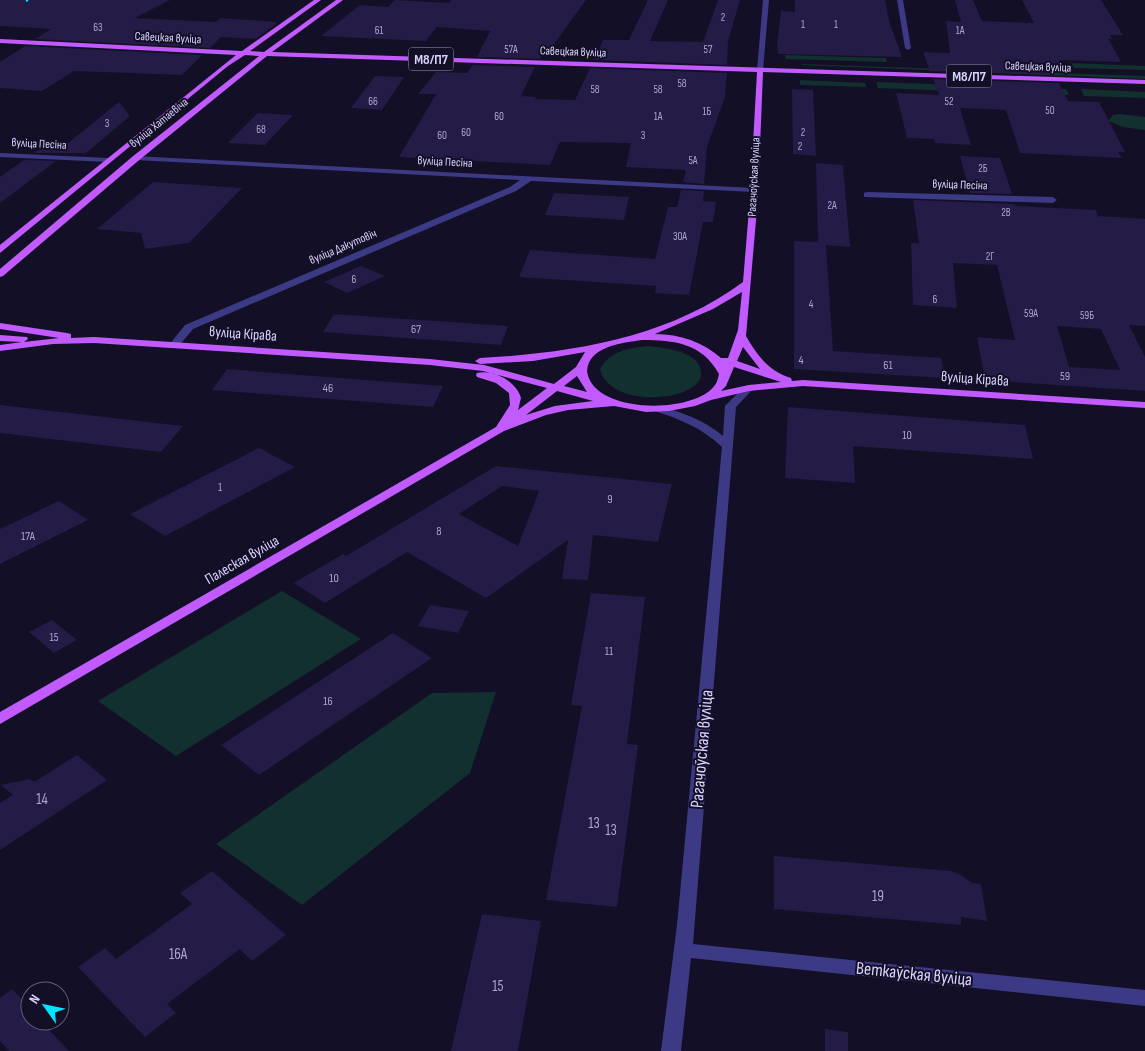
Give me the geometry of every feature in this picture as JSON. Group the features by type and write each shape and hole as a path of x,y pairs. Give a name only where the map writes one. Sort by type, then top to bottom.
{"main road":[{"name":"вуліца Хатаевіча","path":"0,250 108,160 243,53 318,0"},
{"name":"вуліца Хатаевіча","path":"0,274 136,158 266,54 340,0"},
{"name":"Савецкая вуліца","path":"0,41 266,54 1145,82"},
{"name":"Рагачоўская вуліца","path":"707,398 720,388 742,337 754,190 760,70"},
{"path":"638,338 711,308 730,297 746,284"},
{"path":"0,326 94,340"},
{"name":"вуліца Кірава","path":"430,362 510,361 602,346 638,338 656,337 688,343 714,356 779,379 803,384"},
{"path":"742,337 750,352 762,366 779,379"},
{"name":"вуліца Кірава","path":"0,338 53,341 94,340 430,362 499,370 634,408 658,409 685,406 707,398 749,388 803,384 1145,405"},
{"name":"вуліца Кірава","path":"0,348 53,341"},
{"name":"Палеская вуліца","path":"0,719 500,429 580,369 587,356 602,346"},
{"path":"714,356 722,365 725,375"},
{"path":"430,362 496,378 510,386 514,394 515,404 500,429"},
{"path":"580,369 583,382 594,393 613,402"},
{"name":"Палеская вуліца","path":"500,429 560,407 613,402"}],"street":[{"path":"760,70 766,0"},
{"path":"900,0 908,48"},
{"path":"0,161 4,155"},
{"name":"вуліца Песіна","path":"4,155 108,160"},
{"name":"вуліца Песіна","path":"136,158 754,190"},
{"name":"вуліца Дакутовіч","path":"174,345 189,327 500,195 528,179"},
{"name":"вуліца Песіна","path":"867,195 1053,200"},
{"name":"Рагачоўская вуліца","path":"671,1051 683,950 731,406 749,388"},
{"path":"658,409 692,420 712,432 727,446"},
{"name":"Веткаўская вуліца","path":"683,950 1145,998"}],"green space":[{"path":"785,55 886,58 887,62 786,59"},
{"path":"1071,63 1145,66 1145,70 1074,68"},
{"path":"802,65 1145,76 1145,79"},
{"path":"800,80 865,83 866,87 800,85"},
{"path":"876,82 1066,89 1069,95 878,88"},
{"path":"1081,89 1145,92 1145,98 1084,96"},
{"path":"1113,115 1145,117 1145,130 1123,127 1108,121"},
{"path":"648,346 681,352 696,360 700,366 701,374 699,381 684,392 671,396 641,397 627,394 614,388 605,380 600,369 609,358 627,349"},
{"path":"282,591 361,639 176,756 98,701"},
{"path":"496,692 470,773 302,905 216,844 432,693"}],"building":[{"path":"0,0 170,0 135,18 216,22 221,18 276,22 276,24 256,39 221,37 210,48 35,39 51,29 0,26"},
{"path":"395,0 449,3 451,0 586,0 549,51 543,51 540,59 477,57 490,31 437,27 426,41 321,36 360,5 388,7"},
{"path":"648,0 668,0 650,41 703,42 718,0 740,0 728,41 727,65 594,60 603,40 629,40"},
{"path":"795,0 885,0 889,21 902,57 778,54 777,45 781,11 795,12"},
{"path":"955,0 973,0 982,21 1034,23 1022,0 1101,0 1123,35 1110,35 1112,39 1108,38 1121,62 1059,60 1062,64 1049,64 1055,75 930,71 923,52 950,53 946,21 961,22"},
{"path":"25,46 202,55 182,75 74,71 42,91 0,88 0,62"},
{"path":"473,65 535,67 521,96 536,97 535,99 575,100 590,68 727,73 725,97 707,147 704,184 683,182 686,170 626,167 631,143 560,142 550,165 399,157 436,94 418,94 436,72 467,73"},
{"path":"375,76 404,77 382,110 351,108"},
{"path":"933,79 1059,83 1068,101 1099,102 1125,152 1118,152 1122,158 1020,153 1006,110 960,108 971,145 935,143 934,139 907,138 896,93 939,95"},
{"path":"792,89 813,90 816,156 793,154"},
{"path":"119,102 130,116 86,153 34,153 49,142 68,143"},
{"path":"258,113 293,115 265,145 228,143"},
{"path":"960,156 1000,158 1012,194 970,193"},
{"path":"24,160 56,161 0,203 0,177"},
{"path":"816,163 843,165 850,247 826,245 833,351 941,358 945,378 794,369 794,241 818,242"},
{"path":"153,182 242,188 189,243 145,249 141,233 97,229"},
{"path":"681,190 704,191 703,201 716,202 713,222 703,222 689,295 655,293 656,286 519,277 530,250 655,259 668,207 677,207"},
{"path":"554,193 629,197 624,220 545,215"},
{"path":"913,200 1015,204 1015,206 1096,210 1098,216 1145,219 1145,326 1129,325 1145,357 1145,391 985,380 977,337 1015,340 997,265 953,263 957,308 913,305 911,243 919,243","holes":["1057,326 1101,329 1120,370 1069,367"]},
{"path":"361,266 385,276 347,293 324,282"},
{"path":"334,314 508,326 501,345 323,332"},
{"path":"227,369 443,386 433,407 212,390"},
{"path":"0,405 183,426 161,452 0,433"},
{"path":"788,407 1025,425 1033,459 853,446 855,483 785,478"},
{"path":"259,448 295,467 165,536 130,514"},
{"path":"496,466 672,484 658,542 593,535 588,580 562,579 568,540 486,598 407,552 325,603 294,583 343,554 346,556","holes":["502,486 539,491 518,546 459,514"]},
{"path":"59,501 88,520 0,564 0,529"},
{"path":"591,593 645,597 627,744 638,745 617,907 546,900 582,706 571,705"},
{"path":"430,605 469,611 458,633 418,626"},
{"path":"52,620 77,640 54,653 29,632"},
{"path":"393,633 432,658 259,775 221,745"},
{"path":"77,755 107,780 0,850 0,803 13,795 1,785 30,779 34,782"},
{"path":"774,856 951,871 972,883 981,884 987,921 961,917 961,925 774,909"},
{"path":"212,871 286,935 252,961 240,949 167,1004 176,1013 145,1037 78,967 105,948 116,959 192,904 180,893"},
{"path":"482,914 541,921 518,1051 451,1051"},
{"path":"12,989 20,997 20,1031 50,1031 69,1051 9,1051 0,1041 0,998"},
{"path":"825,1029 848,1032 848,1051 825,1051"}]}
